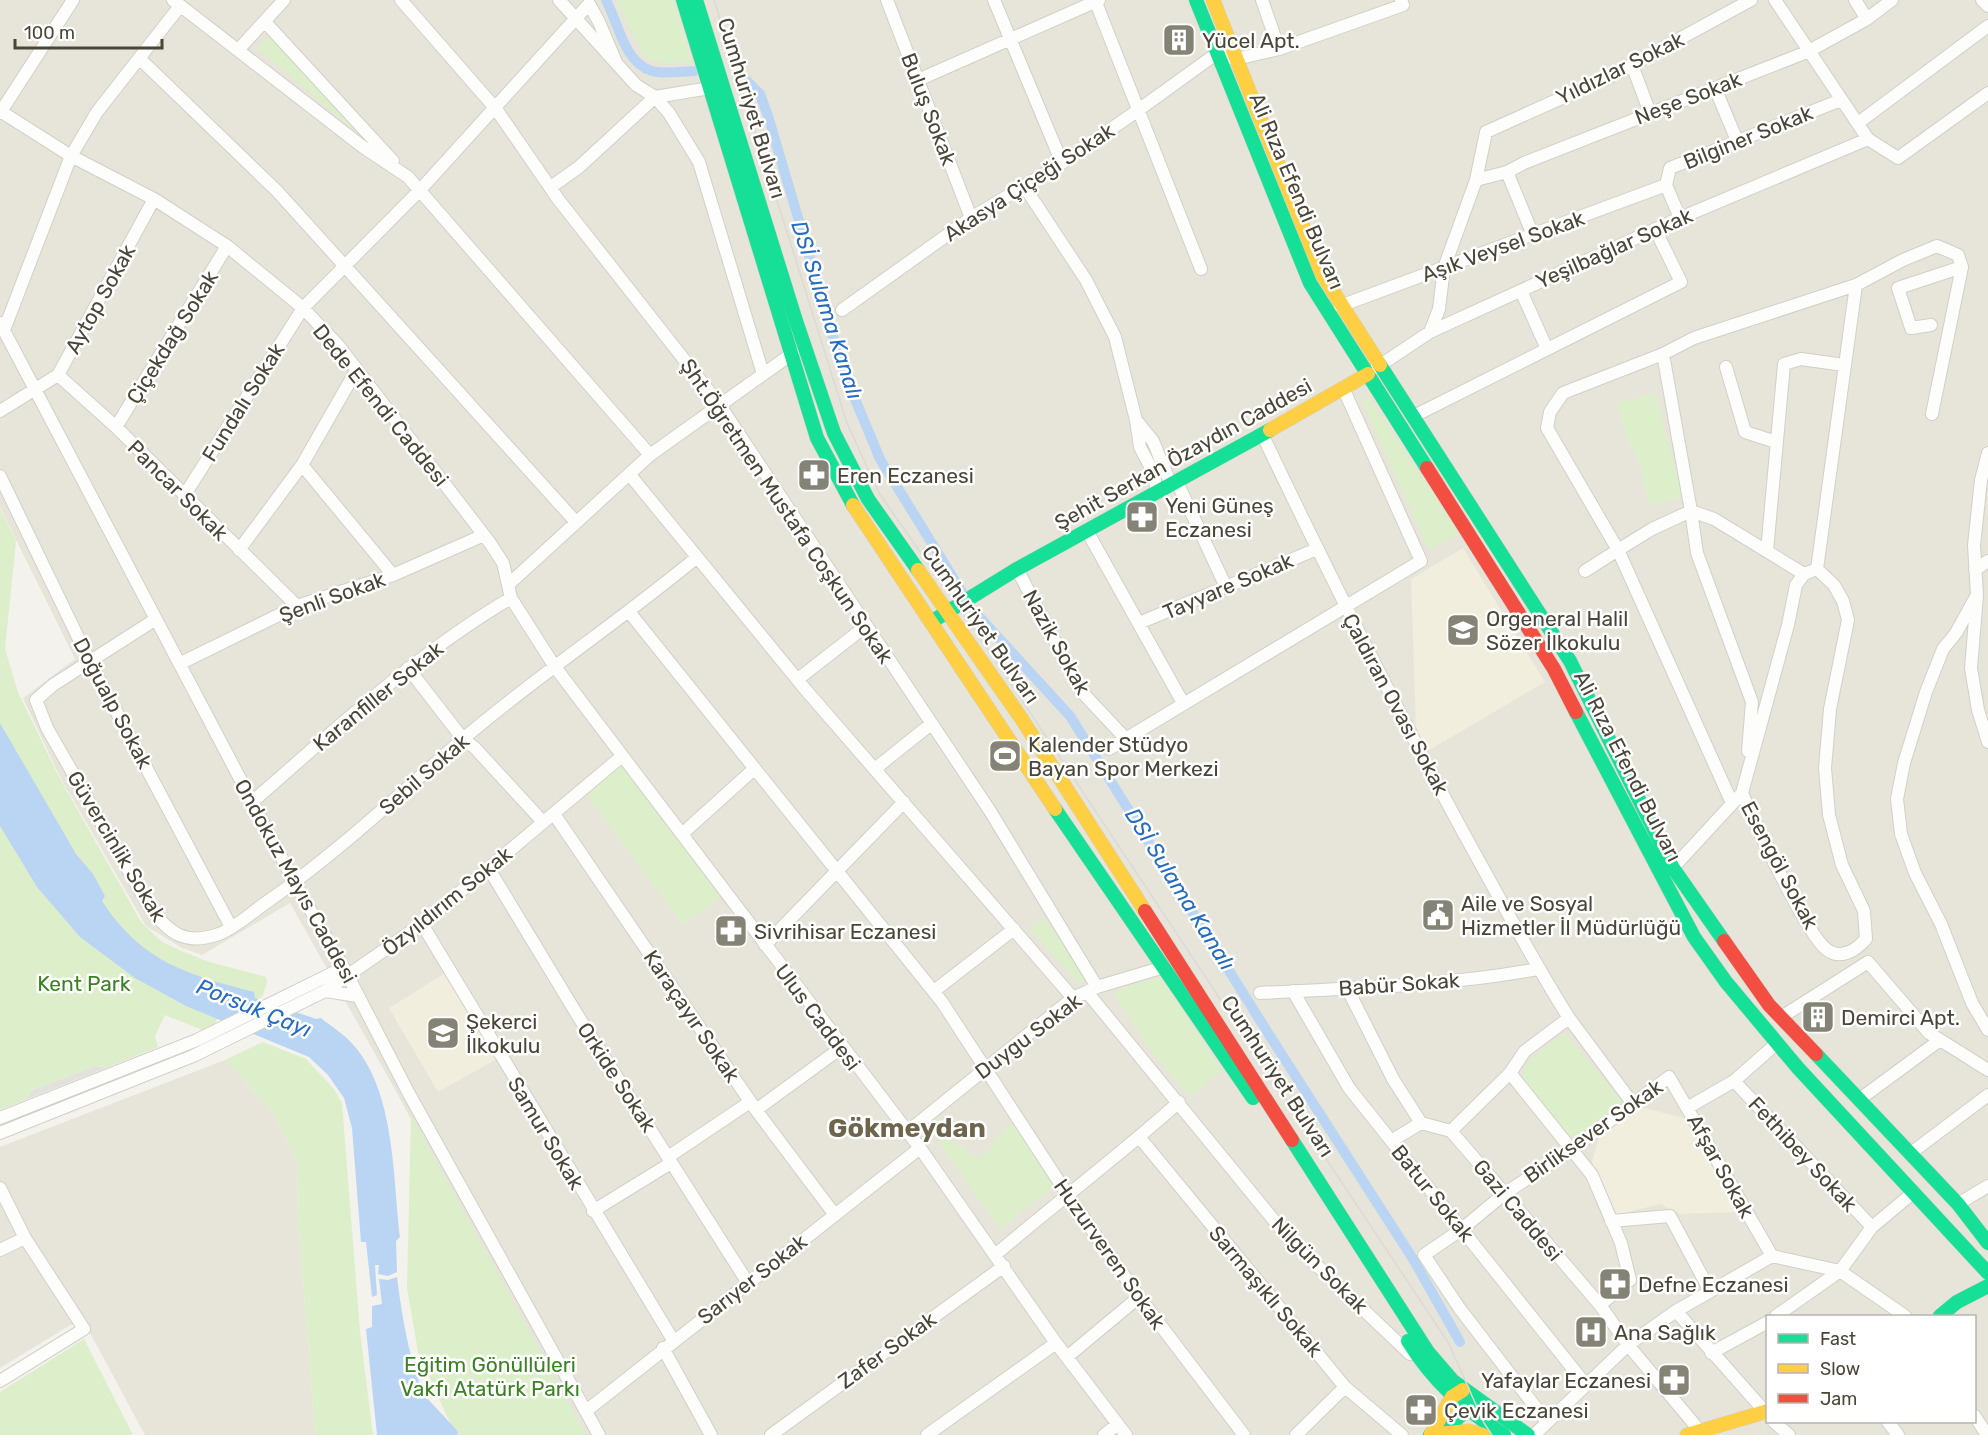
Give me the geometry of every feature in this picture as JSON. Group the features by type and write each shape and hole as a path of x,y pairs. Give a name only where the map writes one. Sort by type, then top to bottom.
{"main road":[{"name":"Cumhuriyet Bulvarı","path":"682,0 793,353 817,438 854,505 1119,904 1306,1176 1422,1365 1458,1393 1478,1397 1528,1435"},
{"name":"Cumhuriyet Bulvarı","path":"696,0 834,433 868,499 1034,739 1428,1352 1458,1393 1466,1412 1504,1435"},
{"name":"Ali Rıza Efendi Bulvarı","path":"1196,0 1310,283 1374,370 1414,416 1570,661 1673,868 1770,1005 1783,1016 1958,1204 1988,1243"},
{"name":"Ali Rıza Efendi Bulvarı","path":"1213,0 1322,274 1374,370 1554,669 1663,880 1719,974 1776,1044 1914,1191 1988,1274"},
{"name":"Şehit Serkan Özaydın Caddesi","path":"931,622 1017,569 1344,390 1374,370"},
{"path":"1942,1315 1957,1302 1988,1286"},
{"path":"1954,1315 1988,1295"},
{"path":"1430,1435 1458,1393"},
{"path":"1430,1435 1450,1425 1466,1412 1478,1397"},
{"path":"1694,1433 1766,1415"},
{"path":"1430,1435 1469,1431 1483,1435"}],"street":[{"path":"0,112 73,0"},
{"path":"239,49 284,0"},
{"name":"Şht.Öğretmen Mustafa Coşkun Sokak","path":"401,0 496,109 551,187 719,404 990,811 1092,990"},
{"path":"559,0 636,84 655,97 680,128 699,162 763,374"},
{"name":"Buluş Sokak","path":"888,0 971,218"},
{"path":"994,0 1062,163"},
{"path":"918,80 1096,0 1137,111 1201,270"},
{"path":"1262,0 1279,48"},
{"name":"Yıldızlar Sokak","path":"1476,180 1486,132 1632,65 1751,0"},
{"path":"1774,0 1868,139 1898,158 1988,93"},
{"path":"1855,0 1867,19"},
{"name":"Neşe Sokak","path":"1476,180 1507,172 1524,163 1807,52 1867,19 1892,0"},
{"path":"1982,0 1988,6"},
{"path":"1216,54 1236,59 1279,48 1402,2"},
{"path":"2,326 71,156 97,112 139,58 176,3 239,49 363,147 408,177"},
{"path":"576,18 589,4 616,62"},
{"name":"Fundalı Sokak","path":"184,496 303,308 420,190 496,109 576,18"},
{"path":"265,22 420,190 650,455"},
{"path":"1858,123 1988,26"},
{"name":"Akasya Çiçeği Sokak","path":"842,310 971,218 1062,163 1216,54"},
{"path":"139,58 277,191 346,264 575,521"},
{"path":"1632,65 1650,113"},
{"path":"551,187 579,167 655,97 710,88"},
{"path":"1715,88 1738,143"},
{"name":"Bilginer Sokak","path":"1666,185 1670,168 1738,143 1841,100"},
{"name":"Dede Efendi Caddesi","path":"0,112 71,156 154,199 227,246 303,308 338,345 484,535 503,563 512,598"},
{"name":"Yeşilbağlar Sokak","path":"1374,370 1430,332 1655,229 1868,139"},
{"path":"1507,172 1533,235"},
{"path":"1430,332 1439,309 1444,268 1476,180"},
{"path":"1666,185 1680,218"},
{"name":"Aşık Veysel Sokak","path":"1340,306 1666,185"},
{"path":"1024,186 1086,280 1115,337 1136,420 1140,447 1154,474 1157,493"},
{"name":"Aytop Sokak","path":"36,391 58,375 154,199"},
{"path":"1414,416 1680,282 1655,229"},
{"name":"Çiçekdağ Sokak","path":"116,427 227,246"},
{"path":"1732,803 1618,550 1547,428 1550,411 1563,393 1663,354 1694,338 1856,285 1903,260 1937,246 1958,255 1962,267 1932,414"},
{"path":"1931,325 1911,328 1898,288 1962,267"},
{"path":"1744,788 1788,625 1796,585 1804,574 1817,569 1856,285"},
{"path":"1521,291 1547,349"},
{"name":"Ondokuz Mayıs Caddesi","path":"2,326 295,883 346,972 408,1092 599,1435"},
{"path":"510,583 575,521 630,475 650,455 793,353"},
{"path":"1663,354 1697,553 1752,702 1744,788"},
{"path":"1767,551 1784,364 1801,359 1844,365"},
{"path":"1726,367 1745,432 1776,442"},
{"path":"239,550 302,465 357,369"},
{"name":"Pancar Sokak","path":"58,375 116,427 297,606"},
{"path":"1109,749 1183,703 1250,666 1344,605 1421,561 1344,390"},
{"path":"0,411 36,391"},
{"path":"1136,420 1152,441 1226,587"},
{"name":"Çaldıran Ovası Sokak","path":"1262,434 1344,605 1538,969 1569,1018 1633,1104"},
{"path":"1988,453 1981,480 1974,545 1977,595 1971,668 1977,710 1988,742"},
{"path":"302,465 393,575"},
{"path":"630,475 696,558 798,679 1073,999"},
{"name":"Doğualp Sokak","path":"0,477 90,662 231,927"},
{"path":"1585,572 1652,529 1691,511 1714,519 1804,574"},
{"path":"1087,531 1183,703"},
{"name":"Şenli Sokak","path":"181,663 297,606 393,575 484,535"},
{"name":"Tayyare Sokak","path":"1139,623 1317,549"},
{"name":"Sebil Sokak","path":"295,883 463,739 555,667 630,613 696,558"},
{"path":"1976,570 1988,561"},
{"name":"Nazik Sokak","path":"1017,569 1081,691 1126,738"},
{"name":"Esengöl Sokak","path":"1663,880 1744,788 1808,924 1826,949 1841,955 1855,951 1866,939 1863,911 1842,865 1829,814 1825,768 1830,709 1848,620 1844,601 1834,585 1817,569"},
{"path":"1977,595 1956,633 1943,649 1926,692 1904,763 1898,799 1901,834 1915,873 1941,924 1972,1003 1988,1030"},
{"name":"Ulus Caddesi","path":"512,598 555,667 621,757 682,834 841,1048 920,1148 1056,1343 1126,1435"},
{"name":"Karanfiller Sokak","path":"252,802 408,668 466,625 512,598"},
{"name":"Huzurveren Sokak","path":"630,613 934,991 986,1066 1067,1194 1139,1297 1244,1435"},
{"path":"90,662 156,619"},
{"path":"798,679 866,626"},
{"name":"Güvercinlik Sokak","path":"90,662 53,685 36,700 47,728 150,908 166,929 186,939 218,934 295,883"},
{"path":"408,668 463,739 476,748 543,822"},
{"path":"876,768 931,724"},
{"name":"Özyıldırım Sokak","path":"346,972 422,924 621,757"},
{"path":"682,834 754,770"},
{"path":"765,945 904,802"},
{"name":"Karaçayır Sokak","path":"554,814 753,1106 835,1215"},
{"name":"Orkide Sokak","path":"489,869 578,1016 748,1283"},
{"name":"Samur Sokak","path":"422,924 593,1211 674,1340"},
{"path":"934,991 1014,929"},
{"path":"1783,1016 1868,962 1929,1033 1988,1070"},
{"name":"Duygu Sokak","path":"906,1133 986,1066 1073,999 1092,990 1164,967"},
{"name":"Babür Sokak","path":"1260,993 1311,988 1348,990 1500,976 1538,969"},
{"path":"0,1118 150,1060 298,990 346,972"},
{"path":"0,1133 193,1056 312,999 325,991 346,972"},
{"name":"Nilgün Sokak","path":"1092,990 1290,1240 1422,1365"},
{"path":"1348,990 1393,1079 1421,1123 1451,1131 1510,1073 1525,1052 1569,1018"},
{"path":"325,991 358,996"},
{"name":"Batur Sokak","path":"1293,991 1349,1088 1586,1385"},
{"path":"1860,1099 1941,1040"},
{"name":"Afşar Sokak","path":"1772,1256 1687,1108 1734,1081 1776,1044"},
{"path":"593,1211 841,1048"},
{"path":"1510,1073 1592,1175 1621,1243 1630,1280 1599,1305"},
{"name":"Birliksever Sokak","path":"1547,1422 1460,1309 1424,1255 1462,1229 1504,1194 1572,1149 1669,1077 1687,1108"},
{"name":"Fethibey Sokak","path":"1734,1081 1872,1227"},
{"path":"1911,1153 1988,1095"},
{"path":"995,1255 1067,1194 1140,1138 1179,1102"},
{"path":"1391,1142 1421,1123"},
{"name":"Gazi Caddesi","path":"1451,1131 1599,1305 1694,1433"},
{"name":"Sarmaşıklı Sokak","path":"1140,1138 1345,1387 1402,1435"},
{"name":"Sarıyer Sokak","path":"586,1410 920,1148"},
{"path":"1958,1204 1988,1186"},
{"path":"0,1188 25,1238 84,1329 0,1382"},
{"path":"1779,1315 1840,1271 1872,1227 1914,1191"},
{"path":"0,1198 12,1214"},
{"path":"1611,1221 1670,1216 1710,1291"},
{"path":"0,1250 25,1238"},
{"path":"1534,1435 1628,1345 1676,1311 1772,1256 1840,1271 1902,1315"},
{"name":"Zafer Sokak","path":"771,1435 1004,1266"},
{"path":"1067,1357 1139,1297"},
{"path":"1676,1311 1766,1413"},
{"path":"1711,1353 1766,1323"},
{"path":"927,1435 1056,1343"},
{"path":"663,1348 711,1435"},
{"path":"1296,1435 1345,1387"},
{"path":"1976,1418 1987,1435"},
{"path":"1776,1423 1789,1435"},
{"path":"1889,1423 1898,1435"},
{"path":"1104,1435 1118,1424"}],"shaded area":[{"path":"0,0 1988,0 1988,1435 581,1435 392,1084 290,903 202,955 182,948 146,926 59,775 23,698 75,659 0,507"},
{"name":"Orgeneral Halil Sözer İlkokulu","path":"1463,548 1545,682 1426,752 1416,726 1411,579"},
{"name":"Şekerci İlkokulu","path":"445,973 497,1059 438,1092 389,1008"},
{"path":"225,1060 274,1113 298,1164 297,1203 315,1435 145,1435 82,1318 0,1368 0,1147"},
{"path":"95,1066 106,1068 25,1100 33,1090"},
{"path":"1641,1107 1691,1120 1742,1212 1680,1214 1660,1204 1617,1215 1592,1162 1599,1136"}],"green space":[{"path":"616,0 674,0 692,61 668,64 645,58"},
{"path":"273,33 368,142 257,48"},
{"path":"1655,393 1683,497 1650,506 1635,449 1630,450 1617,403"},
{"path":"1367,396 1460,534 1429,550 1361,399"},
{"name":"Kent Park","path":"0,508 16,541 5,649 18,692 58,775 141,922 162,942 206,961 266,977 267,983 262,997 217,1018 215,1024 202,1030 165,1015 155,1036 158,1047 106,1068 95,1066 33,1090 25,1100 0,1110"},
{"path":"621,764 723,896 683,925 586,793"},
{"path":"1045,918 1086,980 1080,984 1030,930"},
{"path":"1161,978 1222,1071 1190,1097 1147,1046 1114,993 1137,983"},
{"path":"1562,1034 1566,1034 1626,1106 1574,1144 1522,1081 1526,1063"},
{"path":"263,1042 306,1059 333,1088 342,1103 360,1332 373,1435 315,1435 297,1203 298,1164 274,1113 225,1060"},
{"name":"Eğitim Gönüllüleri Vakfı Atatürk Parkı","path":"411,1115 586,1435 460,1435 451,1425 418,1352 407,1288"},
{"path":"940,1116 948,1139 980,1159 1016,1118 1055,1186 1000,1229 927,1125"},
{"path":"84,1339 133,1435 0,1435 0,1392"}],"water":[{"path":"0,723 76,854 93,874 105,896 102,901 117,922 133,938 168,963 207,979 254,992 255,998 316,1019 321,1018 356,1048 369,1067 378,1089 390,1138 400,1237 396,1241 397,1272 388,1276 378,1274 379,1265 375,1265 377,1295 372,1297 366,1242 361,1242 352,1128 344,1098 328,1075 309,1057 186,1006 135,978 80,937 37,887 0,826"},
{"path":"397,1277 407,1339 418,1379 434,1417 445,1435 377,1435 366,1329 372,1327 372,1306 382,1304 379,1279 388,1280"}],"waterway":[{"name":"DSİ Sulama Kanalı","path":"606,0 628,51 642,67 662,73 695,71"},
{"name":"DSİ Sulama Kanalı","path":"747,81 760,94 768,116 843,370 880,459 973,610 1070,716 1268,1033 1413,1259 1460,1342"},
{"name":"Porsuk Çayı","path":"419,1403 449,1435"}],"tram line":[{"path":"714,0 847,423 879,493 992,655 1449,1344 1484,1423 1492,1435"}],"traffic: fast":[{"path":"683,0 817,438 853,505"},
{"path":"696,0 796,321 834,433 868,499 918,570"},
{"path":"1196,0 1310,283 1427,468"},
{"path":"1380,365 1570,661 1673,868 1724,941"},
{"path":"931,622 1017,569 1270,430"},
{"path":"1576,712 1694,937 1726,982 1798,1068 1988,1273"},
{"path":"1055,809 1253,1098"},
{"path":"1816,1054 1958,1204 1988,1243"},
{"path":"1292,1140 1428,1352 1453,1381 1528,1435"},
{"path":"1941,1315 1957,1302 1988,1286"},
{"path":"1408,1341 1428,1369 1450,1393 1504,1435"},
{"path":"1430,1435 1455,1420 1474,1399"}],"traffic: slow":[{"path":"1213,0 1322,274 1380,365"},
{"path":"1270,430 1368,374"},
{"path":"853,505 1055,809"},
{"path":"918,570 1021,718 1145,911"},
{"path":"1431,1434 1452,1397 1463,1390"},
{"path":"1687,1435 1766,1412"},
{"path":"1438,1434 1469,1431 1483,1435"}],"traffic: jam":[{"path":"1427,468 1554,669 1576,712"},
{"path":"1145,911 1292,1140"},
{"path":"1724,941 1769,1005 1816,1054"}],"place":[{"name":"Yücel Apt.","path":"1179,40"},
{"name":"Eren Eczanesi","path":"814,475"},
{"name":"Yeni Güneş Eczanesi","path":"1142,517"},
{"name":"Orgeneral Halil Sözer İlkokulu","path":"1463,630"},
{"name":"Kalender Stüdyo Bayan Spor Merkezi","path":"1005,756"},
{"name":"Aile ve Sosyal Hizmetler İl Müdürlüğü","path":"1438,915"},
{"name":"Sivrihisar Eczanesi","path":"731,931"},
{"name":"Demirci Apt.","path":"1818,1017"},
{"name":"Şekerci İlkokulu","path":"443,1033"},
{"name":"Defne Eczanesi","path":"1615,1284"},
{"name":"Ana Sağlık","path":"1591,1332"},
{"name":"Yafaylar Eczanesi","path":"1674,1380"},
{"name":"Çevik Eczanesi","path":"1421,1410"}],"district":[{"name":"Gökmeydan","path":"907,1128"}]}
